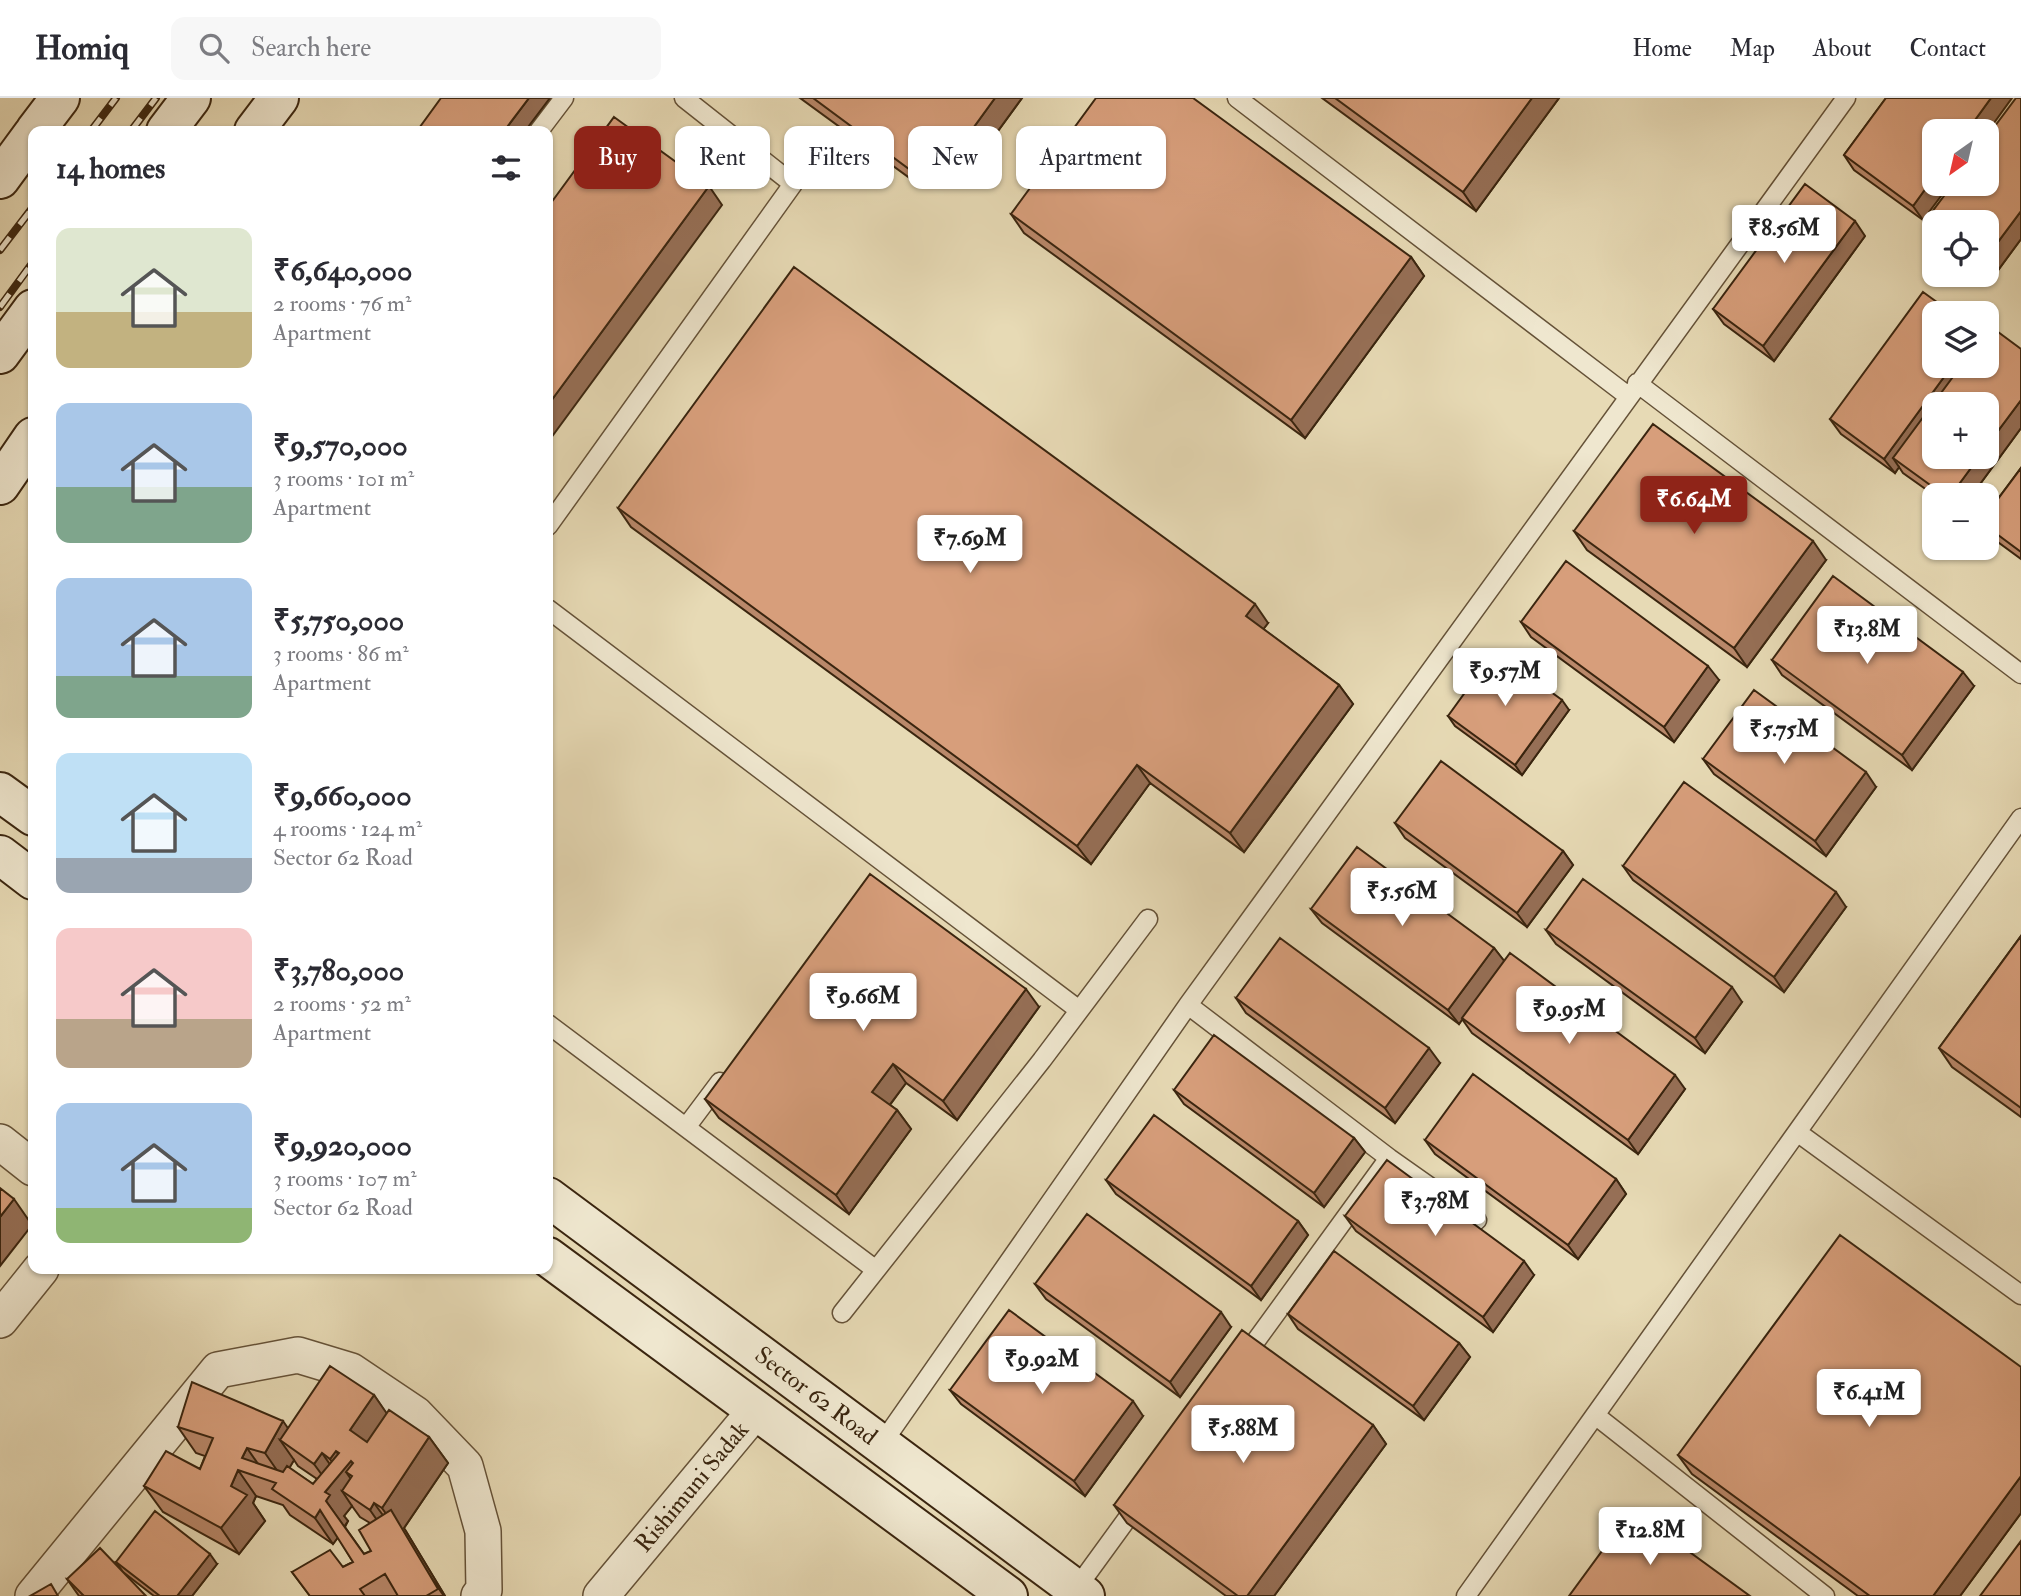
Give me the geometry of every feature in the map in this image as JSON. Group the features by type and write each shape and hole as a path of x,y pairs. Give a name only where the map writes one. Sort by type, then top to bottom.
{"street":[{"path":"39,126 60,98"},
{"path":"170,126 191,98"},
{"path":"258,126 279,98"},
{"path":"0,179 28,141"},
{"path":"0,354 28,316"},
{"path":"0,485 28,444"},
{"path":"0,792 28,812"},
{"path":"0,855 28,876"},
{"path":"0,1142 28,1164"},
{"name":"Sector 62 Road","path":"553,1201 1080,1592"},
{"name":"Sector 62 Road","path":"553,1261 1008,1596"},
{"path":"0,1320 37,1274"},
{"path":"33,1596 218,1370 298,1355 351,1371 415,1414 465,1466 483,1531 484,1590 479,1596"},
{"name":"Rishimuni Sadak","path":"601,1596 756,1410"}],"lane":[{"path":"543,126 564,98"},
{"path":"553,519 793,184 684,98"},
{"path":"1237,98 2021,674"},
{"path":"881,1445 1188,1005 1846,98"},
{"path":"553,613 880,869 1079,1010"},
{"path":"1466,1596 2021,818"},
{"path":"842,1313 1148,919"},
{"path":"1188,1005 1389,1158 1476,1220"},
{"path":"553,1028 876,1270"},
{"path":"687,1126 728,1072"},
{"path":"1797,1132 2021,1295"},
{"path":"1228,1379 1389,1158"},
{"path":"1595,1415 1825,1596"},
{"path":"1080,1592 1148,1490"}],"building":[{"path":"441,98 529,98 508,126 421,126"},
{"path":"813,98 995,98 975,126 908,126 908,168 894,158 894,126 851,126"},
{"path":"1096,98 1193,98 1411,257 1291,420 1011,214 1029,189 1166,189 1166,126 1075,126"},
{"path":"1335,98 1532,98 1463,192"},
{"path":"1886,98 1991,98 1976,119 1922,119 1922,194 1913,206 1844,155"},
{"path":"2016,98 2021,98 2021,211 1999,241 1999,210 1934,210 1944,196 1999,196 1999,121"},
{"path":"614,117 626,126 607,126"},
{"path":"661,151 675,161 675,189 707,189 553,398 553,200 574,172 574,189 661,189"},
{"path":"1805,184 1855,221 1763,346 1713,309"},
{"path":"794,267 1255,604 1246,616 1339,685 1230,833 1137,765 1077,846 618,508"},
{"path":"1923,292 1935,301 1922,301 1922,378 1943,378 1933,392 1922,392 1922,407 1884,459 1830,419"},
{"path":"1999,333 2021,349 2021,400 1999,430 1999,392 1942,392 1952,378 1999,378"},
{"path":"1922,419 1922,469 1970,469 1960,483 1927,483 1893,458"},
{"path":"1653,424 1813,541 1734,648 1574,531"},
{"path":"2021,468 2021,552 1999,536 1999,498"},
{"path":"1566,561 1708,666 1664,727 1521,622"},
{"path":"1833,576 1963,672 1902,755 1772,660"},
{"path":"1495,651 1562,700 1515,765 1448,716"},
{"path":"1754,690 1866,772 1815,841 1703,759"},
{"path":"1441,761 1563,851 1517,913 1395,823"},
{"path":"1684,782 1836,892 1774,977 1623,866"},
{"path":"1357,847 1494,948 1448,1010 1311,909"},
{"path":"870,874 1026,989 943,1101 893,1064 872,1092 897,1110 836,1195 705,1099"},
{"path":"1583,879 1732,987 1695,1038 1546,930"},
{"path":"2021,936 2021,1108 1939,1048"},
{"path":"1280,938 1429,1048 1385,1108 1236,998"},
{"path":"1510,953 1675,1075 1628,1140 1462,1018"},
{"path":"1214,1035 1354,1138 1314,1193 1174,1090"},
{"path":"1473,1074 1616,1179 1568,1245 1425,1140"},
{"path":"1154,1115 1298,1221 1251,1286 1106,1180"},
{"path":"1387,1160 1524,1261 1483,1317 1345,1216"},
{"path":"0,1188 14,1199 0,1217"},
{"path":"1087,1214 1221,1312 1170,1382 1035,1284"},
{"path":"1840,1235 2021,1367 2021,1476 1933,1596 1870,1596 1678,1455"},
{"path":"1334,1251 1459,1343 1413,1406 1288,1314"},
{"path":"1009,1310 1133,1401 1074,1481 950,1390"},
{"path":"1242,1330 1373,1425 1247,1596 1238,1596 1114,1505"},
{"path":"330,1366 374,1395 350,1430 367,1442 389,1410 429,1437 382,1508 374,1503 370,1510 342,1491 352,1476 346,1472 353,1463 351,1461 325,1492 330,1495 326,1501 364,1554 371,1551 359,1530 391,1510 438,1589 426,1596 398,1596 385,1574 360,1589 365,1596 310,1596 292,1572 330,1550 343,1567 353,1562 320,1510 315,1518 272,1489 276,1483 238,1470 231,1486 247,1495 221,1528 144,1486 166,1451 200,1469 213,1438 178,1427 192,1382 283,1421 265,1453 247,1448 242,1458 283,1472 287,1466 313,1484 339,1453 336,1451 330,1459 322,1453 314,1464 280,1440"},
{"path":"1632,1510 1750,1596 1569,1596"},
{"path":"155,1511 210,1554 177,1596 160,1596 116,1562"},
{"path":"2021,1541 2021,1596 1980,1596"},
{"path":"100,1548 146,1596 84,1596 67,1579"},
{"path":"51,1584 58,1596 30,1596"}],"railway":[{"path":"95,126 116,98"},
{"path":"135,126 156,98"},
{"path":"0,250 28,214"},
{"path":"0,307 28,269"}]}
